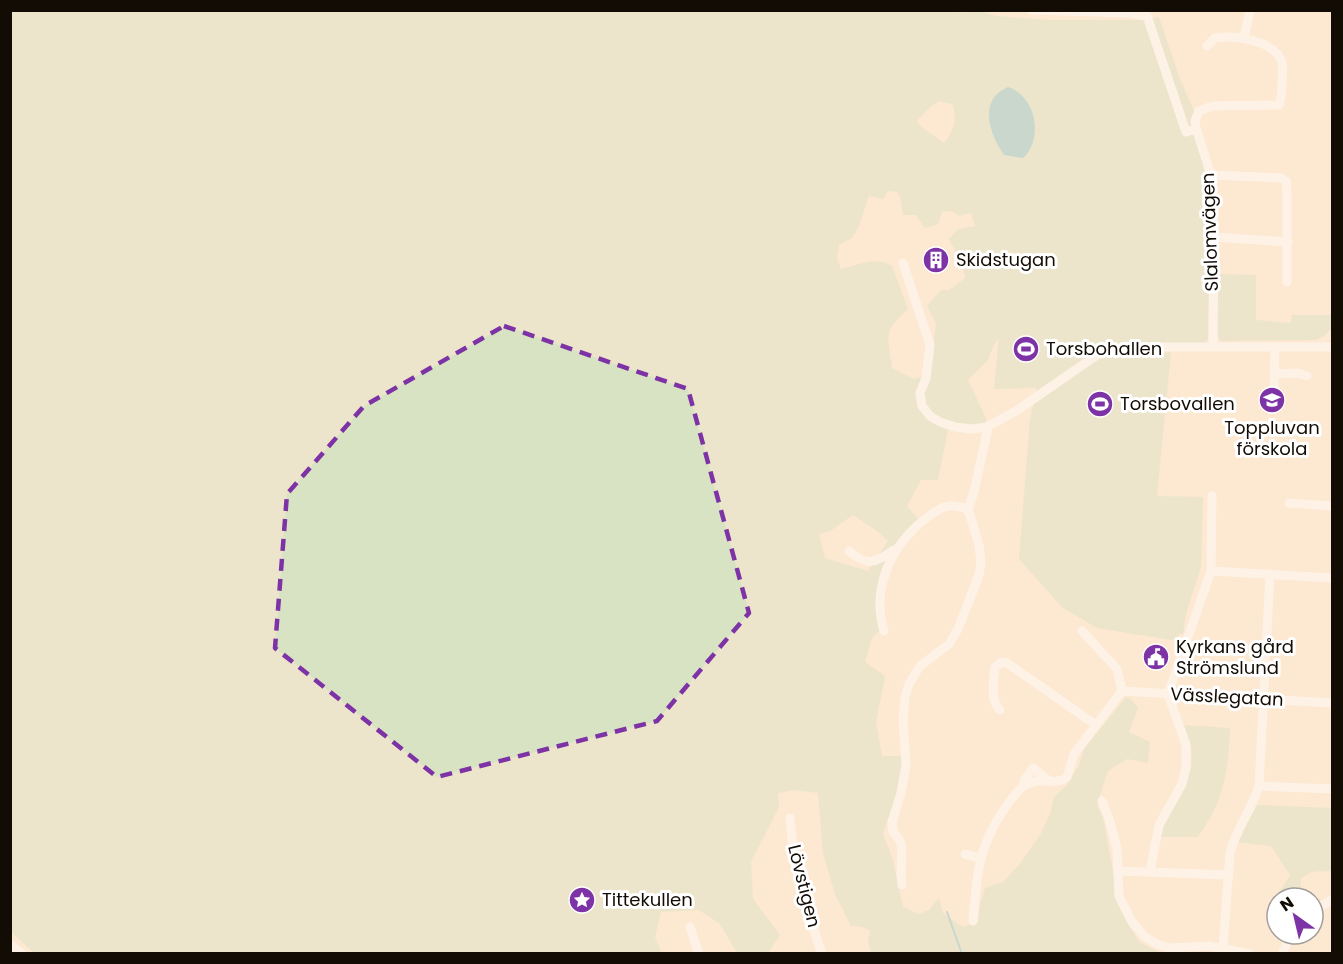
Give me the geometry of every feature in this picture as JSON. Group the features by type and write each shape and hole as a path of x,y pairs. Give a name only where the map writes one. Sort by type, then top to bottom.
{"street":[{"path":"1030,10 1128,13 1147,16 1186,132 1196,128 1195,120 1199,111 1212,106 1279,105 1282,99 1282,63 1277,52 1269,46 1244,39 1215,38 1206,46"},
{"path":"1244,39 1250,10"},
{"name":"Slalomvägen","path":"1196,128 1211,175 1214,237 1213,346"},
{"path":"1211,175 1281,178 1286,181 1287,282"},
{"path":"1214,237 1288,242"},
{"path":"903,263 930,345 926,378 920,393 922,406 930,416 955,427 972,429 987,427 1016,411 1096,355 1125,347 1332,347"},
{"path":"1274,386 1275,348"},
{"path":"1275,374 1298,373 1307,376"},
{"path":"902,885 902,847 893,832 892,822 901,793 906,765 903,720 906,697 914,674 927,660 949,644 958,629 979,575 981,563 979,545 968,509 974,492 987,427"},
{"path":"1150,872 1159,825 1182,784 1187,763 1186,745 1168,694 1211,570 1212,496"},
{"path":"1289,503 1332,506"},
{"path":"884,631 880,618 879,600 882,582 897,548 913,528 941,508 948,506 968,509"},
{"path":"849,551 862,561 868,562 878,560 897,548"},
{"path":"1211,570 1332,578"},
{"path":"1223,947 1232,844 1259,786 1270,574"},
{"path":"973,921 979,858 1001,813 1034,768 1048,780 1059,782 1067,777 1072,757 1122,691 1117,669 1082,631"},
{"path":"1000,710 995,704 993,695 995,667 1002,662 1007,663 1096,725"},
{"name":"Vässlegatan","path":"1122,691 1332,703"},
{"path":"1259,786 1332,789"},
{"path":"1102,801 1115,840 1119,896 1132,922 1149,940 1170,948 1223,947 1250,954"},
{"name":"Lövstigen","path":"790,818 794,860 801,890 822,954"},
{"path":"965,854 979,858"},
{"path":"1119,871 1228,875"},
{"path":"690,927 699,954"},
{"path":"10,944 22,954"}],"highlighted area":[{"path":"504,326 688,389 749,613 657,721 437,777 275,648 287,494 364,406"}],"green space":[{"path":"957,10 958,13 979,11 996,16 1049,20 1140,20 1159,17 1180,79 1194,111 1191,123 1198,141 1206,180 1210,216 1208,339 1205,343 1142,343 1142,355 1171,352 1157,496 1203,497 1201,567 1186,614 1183,634 1179,634 1177,641 1097,628 1063,608 1019,559 1030,419 1037,388 994,389 999,338 988,360 968,380 986,418 985,431 948,430 938,480 921,480 907,506 921,522 879,583 880,630 872,638 865,662 885,676 876,722 882,756 903,756 901,791 883,834 893,860 903,907 919,914 929,910 939,898 943,913 963,927 978,922 985,888 1003,882 1019,865 1040,835 1050,814 1054,797 1067,785 1079,765 1084,749 1126,697 1131,699 1138,708 1129,732 1150,742 1148,763 1127,759 1108,771 1097,805 1103,817 1120,909 1139,942 1161,953 871,953 868,942 870,931 862,927 851,926 835,894 823,854 818,793 794,790 778,793 779,807 751,862 753,899 780,935 768,953 737,953 720,924 699,910 661,912 655,937 662,954 35,954 11,932 11,11","holes":["940,101 952,104 955,115 953,129 944,143 920,126 917,121 932,105","888,191 897,192 903,215 916,215 925,228 938,224 942,212 952,211 959,216 971,213 975,226 958,229 949,239 962,263 965,278 949,290 941,290 927,306 936,324 930,374 914,379 892,368 888,341 890,329 908,309 892,266 873,262 841,269 837,259 839,245 852,238 858,228 869,196 883,199","853,515 888,541 868,571 825,558 819,534 830,531"]},
{"path":"1217,274 1256,275 1256,320 1291,323 1292,315 1332,315 1332,328 1316,340 1220,341 1216,327"},
{"path":"1184,725 1230,728 1223,786 1213,813 1197,837 1160,837 1190,772 1191,748"},
{"path":"1257,805 1332,808 1332,871 1309,874 1301,879 1301,886 1283,886 1290,875 1271,846 1237,842"}],"water":[{"path":"1008,87 1025,99 1034,119 1033,140 1030,150 1023,158 1004,155 991,128 989,109 992,100"}],"waterway":[{"path":"947,912 962,954"}],"place":[{"name":"Skidstugan","path":"936,260"},
{"name":"Torsbohallen","path":"1026,349"},
{"name":"Toppluvan förskola","path":"1272,400"},
{"name":"Torsbovallen","path":"1100,404"},
{"name":"Kyrkans gård Strömslund","path":"1156,657"},
{"name":"Tittekullen","path":"582,900"}]}
